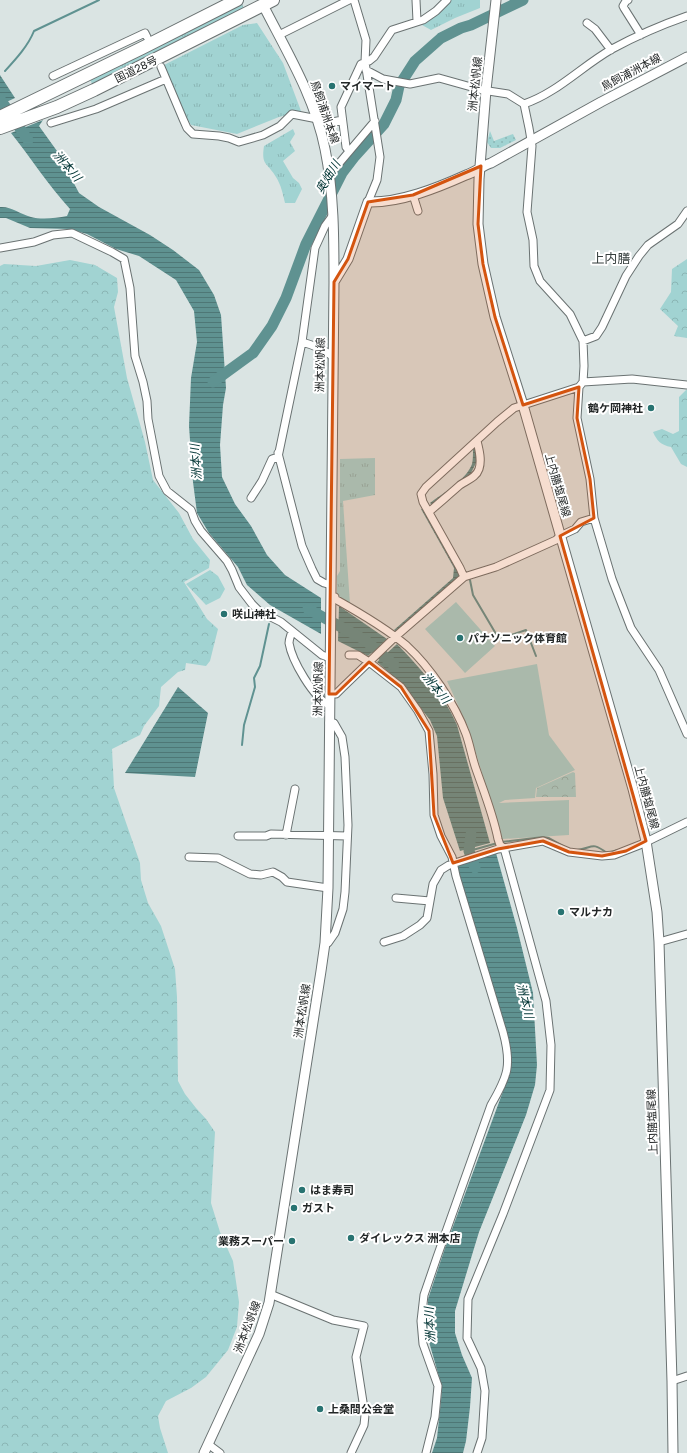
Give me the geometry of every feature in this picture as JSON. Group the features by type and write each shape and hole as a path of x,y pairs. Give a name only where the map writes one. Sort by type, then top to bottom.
{"highway":[{"name":"国道28号","path":"2,124 31,102 237,0"},
{"name":"国道28号","path":"2,124 57,107 94,90 266,2"}],"main road":[{"name":"洲本松帆線","path":"481,166 486,90 496,0"},
{"name":"鳥飼浦洲本線","path":"266,2 309,97 325,148 332,200 334,282"},
{"name":"鳥飼浦洲本線","path":"481,166 491,163 687,57"},
{"path":"368,202 377,202 413,195 469,174 481,166"},
{"name":"上内膳塩尾線","path":"481,166 479,179 478,224 483,264 495,317 523,405 646,842 657,912 673,1453"},
{"name":"洲本松帆線","path":"206,1449 259,1334 266,1313 324,943 328,888 329,694 333,598 331,585 332,356 334,282 348,259 368,202"}],"street":[{"path":"280,35 349,0"},
{"path":"354,0 366,40 366,66 380,164 377,180 368,202"},
{"path":"416,0 417,21"},
{"path":"366,66 374,57 392,30 429,17 447,0"},
{"path":"628,0 623,6 641,35"},
{"path":"524,104 536,100 554,89 611,50 660,26 687,16"},
{"path":"587,23 595,29 611,50"},
{"path":"53,76 145,33 148,37"},
{"path":"349,151 346,147 341,107 361,64 383,78 410,84 439,78 482,90 508,94 524,104 531,141 527,212 533,240 534,266 540,281 570,314 583,341 584,366 577,418 590,479 594,518 612,578 632,628 659,670 687,734"},
{"path":"161,67 187,128 193,134 219,136 240,142 263,135 280,126 292,114 333,122 342,120"},
{"path":"51,123 96,109 166,79"},
{"path":"330,177 349,151 375,123"},
{"path":"413,195 418,211"},
{"path":"583,341 596,336 602,327 626,276 639,256 648,245 678,224 687,211"},
{"path":"251,498 262,481 272,459 278,456 302,342 315,248 325,226 333,215"},
{"path":"0,248 34,242 53,235 72,233 124,259 130,288 135,356 147,401 148,419 159,476 167,491 191,510 201,531 227,561 239,587 252,604 259,611 280,622 322,655 330,654"},
{"path":"302,342 316,346 332,356"},
{"path":"464,577 421,494 423,490 514,408 581,384 632,379 687,385"},
{"path":"429,512 460,485 472,478 477,473 480,467 480,459 477,441"},
{"path":"278,453 302,546 318,579 331,585"},
{"path":"329,694 336,694 394,638 464,577 496,567 556,540 560,536 575,529 582,522 594,518"},
{"path":"333,598 411,650 436,680 454,708 466,733 475,768 485,793 546,1001 550,1045 550,1090 503,1214 468,1299 467,1338 481,1368 485,1391 482,1438 477,1453"},
{"path":"292,631 289,642 302,674 322,701 329,704"},
{"path":"349,655 358,655 370,661 401,687 418,711 428,731 434,774 434,815 441,836 454,863 508,1055 508,1063 503,1085 491,1105 436,1257 424,1295 421,1321 423,1344 438,1386 435,1417 426,1453"},
{"path":"324,943 328,943 335,933 343,909 348,825 345,756 342,737 334,722 329,722"},
{"path":"286,835 295,789"},
{"path":"384,942 403,936 420,925 427,918 433,884 444,867 454,863 500,845 543,841 569,852 602,856 614,855 646,842 687,822"},
{"path":"238,836 347,836"},
{"path":"189,857 218,858 250,874 261,875 273,872 282,876 287,882 328,888"},
{"path":"396,898 430,901"},
{"path":"659,942 687,934"},
{"path":"270,1294 333,1320 364,1326 356,1357 365,1420 351,1453"},
{"path":"672,1381 687,1376"},
{"path":"206,1449 220,1453"}],"highlighted area":[{"path":"481,166 478,224 483,264 495,317 523,405 579,387 577,418 590,479 594,518 560,536 646,841 626,851 602,856 569,852 543,841 498,849 453,863 434,815 429,731 401,687 369,662 336,694 329,694 334,282 348,259 368,202 413,195"}],"green space":[{"path":"450,0 480,0 480,8 431,30 422,25 433,17"},
{"path":"242,4 245,11 94,88 89,77"},
{"path":"257,23 283,63 301,111 279,117 237,134 191,125 179,104 162,66 243,25"},
{"path":"293,129 295,134 290,142 295,151 283,161 293,178 299,183 302,189 295,203 285,203 283,193 276,177 264,161 263,152 264,146"},
{"path":"490,131 494,141 513,134 516,140 500,148 491,148 487,142"},
{"path":"687,259 687,338 674,336 678,326 660,309 671,292 672,269"},
{"path":"70,260 95,265 117,278 118,292 114,307 127,378 145,442 153,480 179,513 193,539 210,560 209,568 184,582 207,619 218,629 210,661 206,666 186,663 185,670 178,672 161,687 159,706 144,726 140,735 112,749 114,788 140,863 141,880 148,903 161,926 175,969 177,997 178,1081 185,1094 215,1132 211,1203 220,1232 233,1261 239,1302 237,1327 228,1350 206,1377 191,1388 166,1401 158,1416 160,1428 168,1453 0,1453 0,266 4,264 36,266"},
{"path":"686,390 687,467 681,464 671,447 660,442 653,432 662,429 673,434 679,431 679,397"},
{"path":"375,458 375,495 343,501 350,604 337,596 337,576 340,571 340,459"},
{"path":"210,570 218,576 225,589 220,598 206,605 186,584"},
{"name":"パナソニック体育館","path":"456,602 495,646 465,673 425,629"},
{"path":"537,664 549,735 575,770 536,788 535,798 505,800 499,803 569,800 569,835 502,839 468,727 447,681"},
{"path":"573,772 575,773 576,797 536,797 537,788"}],"water":[{"path":"0,75 15,98 0,105"},
{"path":"43,120 39,126 57,151 79,193 99,207 150,235 173,250 199,270 214,295 221,315 226,388 223,405 220,445 222,477 235,504 251,526 267,555 285,575 321,598 321,634 270,605 247,585 238,567 209,533 197,513 189,426 191,378 197,342 194,311 176,280 139,256 116,249 87,234 69,229 30,228 6,218 0,218 0,207 16,210 27,216 35,218 67,216 70,209 54,191 11,133"},
{"path":"476,448 477,461 471,473 432,505 430,503 460,481 469,470 473,459 473,449"},
{"path":"424,508 459,568 460,575 457,580 397,633 394,630 453,578 454,568 421,509"},
{"path":"339,606 387,639 368,656 338,641"},
{"path":"397,644 423,672 438,692 457,725 490,843 460,851 443,798 437,736 430,720 401,683 377,662"},
{"path":"178,687 208,713 195,777 125,773"},
{"path":"496,853 533,993 537,1065 535,1085 526,1115 479,1232 455,1311 455,1333 462,1355 472,1378 466,1441 463,1453 432,1453 437,1438 442,1387 427,1335 428,1299 445,1248 505,1086 510,1056 455,865"}],"waterway":[{"path":"5,71 25,47 34,31 99,0"},
{"name":"奥畑川","path":"213,382 253,353 272,326 286,298 306,244 342,173 384,124 396,100 399,86 415,61 441,38 523,0"},
{"name":"洲本川","path":"0,99 28,140"},
{"path":"470,580 473,595 499,639 526,630 536,656"},
{"name":"洲本川","path":"308,609 365,640 394,665"},
{"path":"242,745 244,725 255,687 254,678 260,666 269,624"},
{"name":"洲本川","path":"471,834 469,851 475,868"},
{"path":"469,851 501,842 543,837 549,838 567,848"},
{"path":"577,850 592,846 598,847 607,853 618,850"}],"place":[{"name":"マイマート","path":"332,86"},
{"name":"鶴ケ岡神社","path":"651,408"},
{"name":"咲山神社","path":"224,614"},
{"name":"パナソニック体育館","path":"460,638"},
{"name":"マルナカ","path":"561,912"},
{"name":"はま寿司","path":"302,1190"},
{"name":"ガスト","path":"294,1208"},
{"name":"ダイレックス 洲本店","path":"351,1238"},
{"name":"業務スーパー","path":"292,1241"},
{"name":"上桑間公会堂","path":"320,1409"}],"district":[{"name":"上内膳","path":"611,258"}]}
